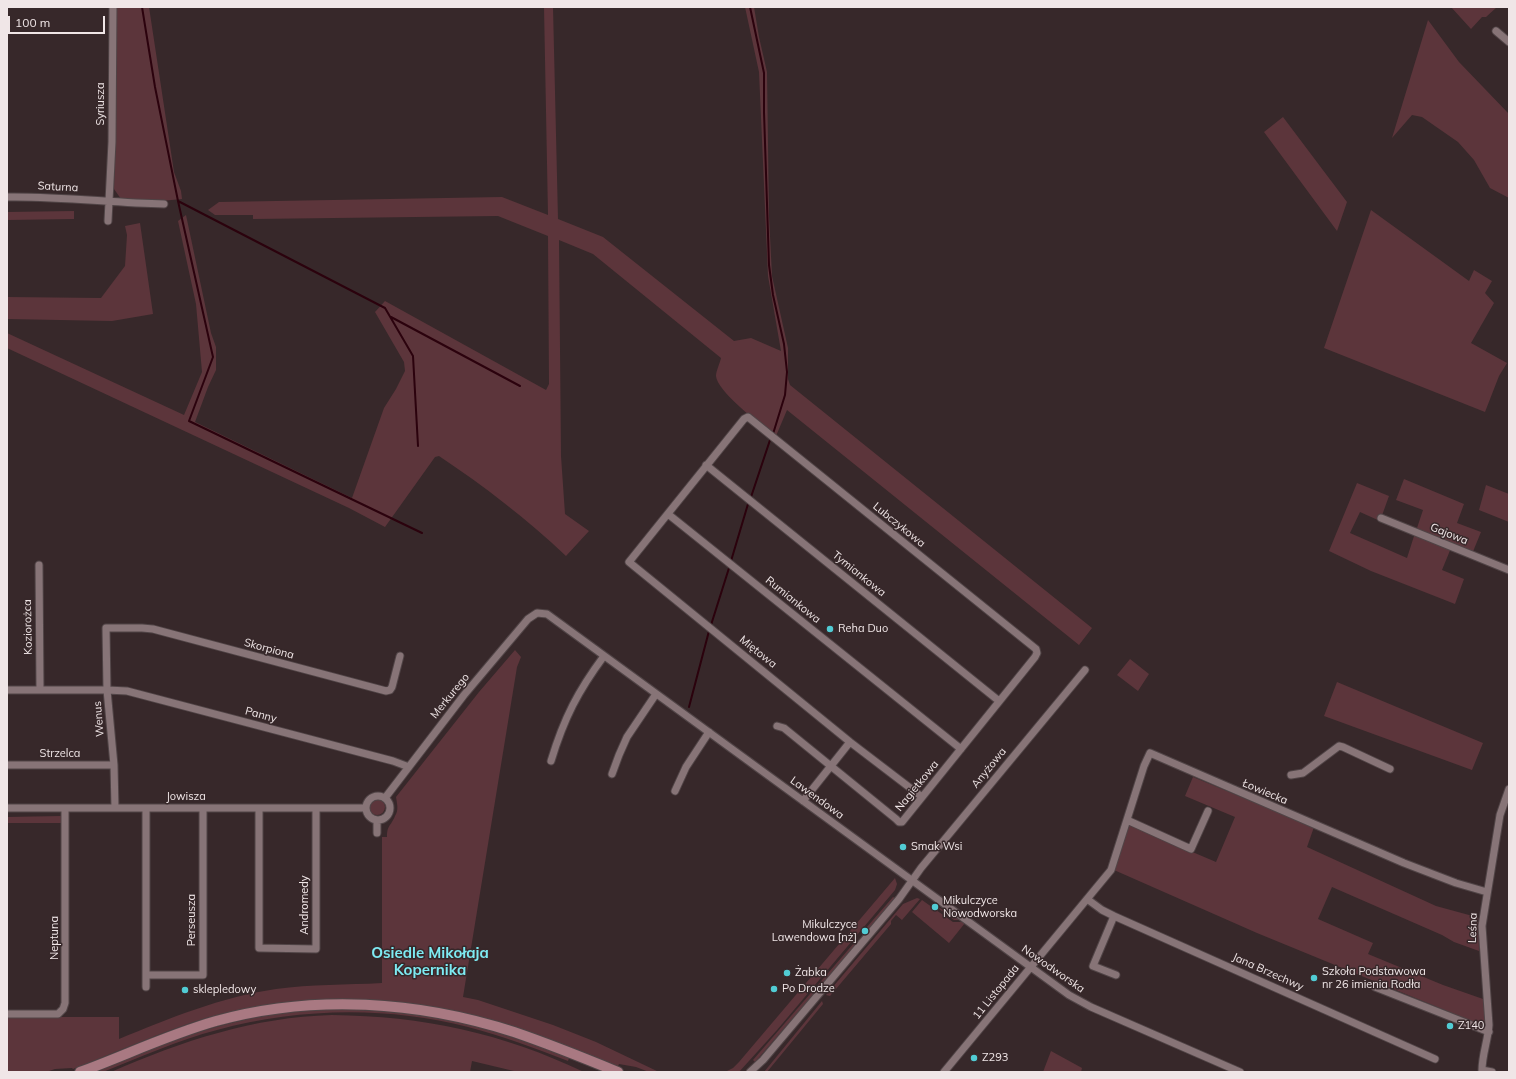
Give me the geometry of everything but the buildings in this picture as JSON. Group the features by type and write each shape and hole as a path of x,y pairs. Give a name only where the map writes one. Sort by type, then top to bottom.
{"main road":[{"path":"80,1072 184,1031 237,1016 291,1006 347,1004 406,1008 439,1013 474,1021 533,1039 618,1072"},
{"path":"89,1072 102,1064"}],"street":[{"name":"Syriusza","path":"108,221 112,147 113,7"},
{"path":"1496,31 1509,42"},
{"name":"Saturna","path":"7,197 59,197 164,204"},
{"name":"Lubczykowa","path":"668,514 744,419 748,418 1036,649 1037,653 1035,657 961,749"},
{"name":"Tymiankowa","path":"706,465 999,701"},
{"name":"Miętowa","path":"668,514 629,562 850,742 922,797"},
{"name":"Rumiankowa","path":"668,514 961,749"},
{"name":"Gajowa","path":"1381,518 1509,570"},
{"name":"Koziorożca","path":"39,565 40,690"},
{"name":"Lawendowa","path":"538,613 547,614 912,881"},
{"name":"Merkurego","path":"385,798 459,702 530,616 538,613"},
{"name":"Skorpiona","path":"106,628 142,628 153,630 386,691 390,690 392,687 400,656"},
{"name":"Wenus","path":"106,628 107,690 114,765 115,808"},
{"path":"551,761 567,715 581,689 604,656"},
{"name":"Anyżowa","path":"762,1060 899,899 994,778 1085,670"},
{"path":"7,690 107,690"},
{"name":"Panny","path":"107,690 137,693 393,761 409,767"},
{"path":"612,774 618,755 627,737 656,694"},
{"name":"Nagietkowa","path":"777,726 784,728 899,822 902,822 961,749"},
{"path":"675,791 686,767 709,732"},
{"path":"803,802 850,742"},
{"path":"1291,775 1303,773 1339,746 1390,769"},
{"name":"Łowiecka","path":"1111,870 1144,766 1150,754 1404,863 1456,883 1487,892"},
{"name":"Strzelca","path":"7,765 114,765"},
{"name":"Leśna","path":"1481,1071 1489,1032 1482,926 1501,811 1509,789"},
{"path":"372,796 381,796 385,798 389,804 389,811 385,818 378,820 370,817 365,808 366,803 372,796"},
{"name":"Jowisza","path":"7,808 365,808"},
{"name":"Neptuna","path":"7,1014 58,1014 63,1009 65,1003 65,808"},
{"path":"146,808 146,987"},
{"name":"Perseusza","path":"146,976 203,975 203,808"},
{"name":"Andromedy","path":"259,808 259,948 316,949 316,808"},
{"path":"1127,820 1191,848 1208,811"},
{"path":"377,833 378,820"},
{"name":"11 Listopada","path":"944,1072 1111,870"},
{"name":"Nowodworska","path":"912,881 1079,1001 1240,1072"},
{"name":"Jana Brzechwy","path":"1087,899 1102,910 1114,916 1435,1059"},
{"path":"1114,916 1093,966 1116,975"},
{"path":"1376,987 1489,1032"},
{"path":"750,1072 762,1060"},
{"path":"756,1072 762,1060"},
{"path":"1481,1071 1492,1072"}],"shaded area":[{"path":"116,7 149,7 174,172 181,191 182,199 161,201 121,199 114,189"},
{"path":"544,7 553,7 558,219 603,237 734,341 751,338 781,351 768,276 759,72 745,7 754,7 767,72 769,216 772,276 788,348 788,379 790,385 1092,628 1079,645 787,410 776,436 769,432 723,390 716,376 721,358 593,254 559,240 561,456 565,514 589,531 566,556 505,503 439,456 435,457 385,527 349,508 7,348 7,333 184,415 202,372 196,304 178,221 186,215 211,333 216,347 216,370 195,422 352,498 384,408 405,371 404,362 375,312 385,301 546,390 549,384 548,236 498,216 253,219 253,215 215,215 208,210 219,202 502,197 548,215"},
{"path":"1451,7 1497,7 1486,17 1482,17 1471,29"},
{"path":"1428,20 1459,62 1509,114 1509,198 1490,188 1474,160 1458,142 1422,117 1412,115 1392,138"},
{"path":"1283,117 1347,202 1337,231 1264,132"},
{"path":"1371,210 1469,281 1474,270 1492,281 1485,293 1494,303 1471,343 1507,363 1499,376 1485,412 1324,348"},
{"path":"74,211 74,219 7,220 7,212"},
{"path":"140,223 153,314 112,321 7,319 7,297 101,298 125,266 127,235 125,226"},
{"path":"1404,479 1464,504 1457,523 1481,532 1472,554 1416,531 1423,510 1396,500"},
{"path":"1357,483 1389,496 1380,521 1360,512 1350,533 1407,558 1415,533 1451,548 1442,570 1464,579 1455,604 1371,571 1329,551"},
{"path":"1486,485 1509,494 1509,522 1479,510"},
{"path":"515,650 521,657 517,667 463,997 478,1000 553,1025 596,1042 659,1072 649,1072 636,1067 619,1064 618,1066 508,1025 471,1015 433,1007 357,999 281,1003 243,1009 206,1018 189,1024 73,1069 55,1069 46,1072 7,1072 7,1017 119,1017 119,1039 157,1023 235,997 276,989 302,986 382,983 382,837 387,837 388,828 396,814 396,797 479,692"},
{"path":"1130,659 1149,674 1138,691 1117,675"},
{"path":"1337,682 1483,743 1472,770 1324,716"},
{"path":"1193,777 1314,827 1307,847 1436,906 1478,916 1479,951 1454,942 1442,935 1332,887 1318,919 1373,943 1368,954 1443,985 1483,999 1486,1027 1257,933 1114,870 1129,825 1216,862 1235,817 1185,796"},
{"path":"377,799 384,804 385,807 380,814 377,815 370,810 369,807 374,800"},
{"path":"61,816 61,823 7,823 7,817"},
{"path":"895,878 897,884 895,890 777,1030 739,1072 725,1072 733,1068 739,1062"},
{"path":"893,897 895,898 868,930 866,928"},
{"path":"917,898 920,899 902,920 896,915 891,921 891,924 830,996 826,995 903,904"},
{"path":"922,900 953,922 965,923 949,943 912,912"},
{"path":"938,907 962,920 954,920"},
{"path":"854,943 856,945 755,1062 753,1060"},
{"path":"822,1001 823,1004 767,1072 764,1072"},
{"path":"330,1009 399,1013 450,1020 506,1035 569,1058 568,1061 493,1034 437,1020 374,1013 342,1012 279,1017 217,1030 174,1044 103,1072 96,1072 181,1038 247,1019 300,1011"},
{"path":"332,1015 398,1019 461,1029 523,1047 584,1072 518,1072 472,1061 470,1072 111,1072 165,1050 219,1033 275,1020"},
{"path":"1051,1051 1082,1068 1081,1072 1043,1072"}],"waterway":[{"path":"142,7 155,87 178,201 213,357 189,421 422,533"},
{"path":"750,7 764,73 769,265 773,295 784,344 787,372 785,395 773,434"},
{"path":"178,201 385,308 413,356 418,446"},
{"path":"391,317 520,386"},
{"path":"751,497 770,440"},
{"path":"731,561 748,504"},
{"path":"711,625 729,568"},
{"path":"689,707 709,631"}],"place":[{"name":"Reha Duo","path":"830,629"},
{"name":"Smak Wsi","path":"903,847"},
{"name":"Mikulczyce Nowodworska","path":"935,907"},
{"name":"Mikulczyce Lawendowa [nż]","path":"865,931"},
{"name":"Żabka","path":"787,973"},
{"name":"Szkoła Podstawowa nr 26 imienia Rodła","path":"1314,978"},
{"name":"Po Drodze","path":"774,989"},
{"name":"sklepledowy","path":"185,990"},
{"name":"Z140","path":"1450,1026"},
{"name":"Z293","path":"974,1058"}],"district":[{"name":"Osiedle Mikołaja Kopernika","path":"430,962"}]}
